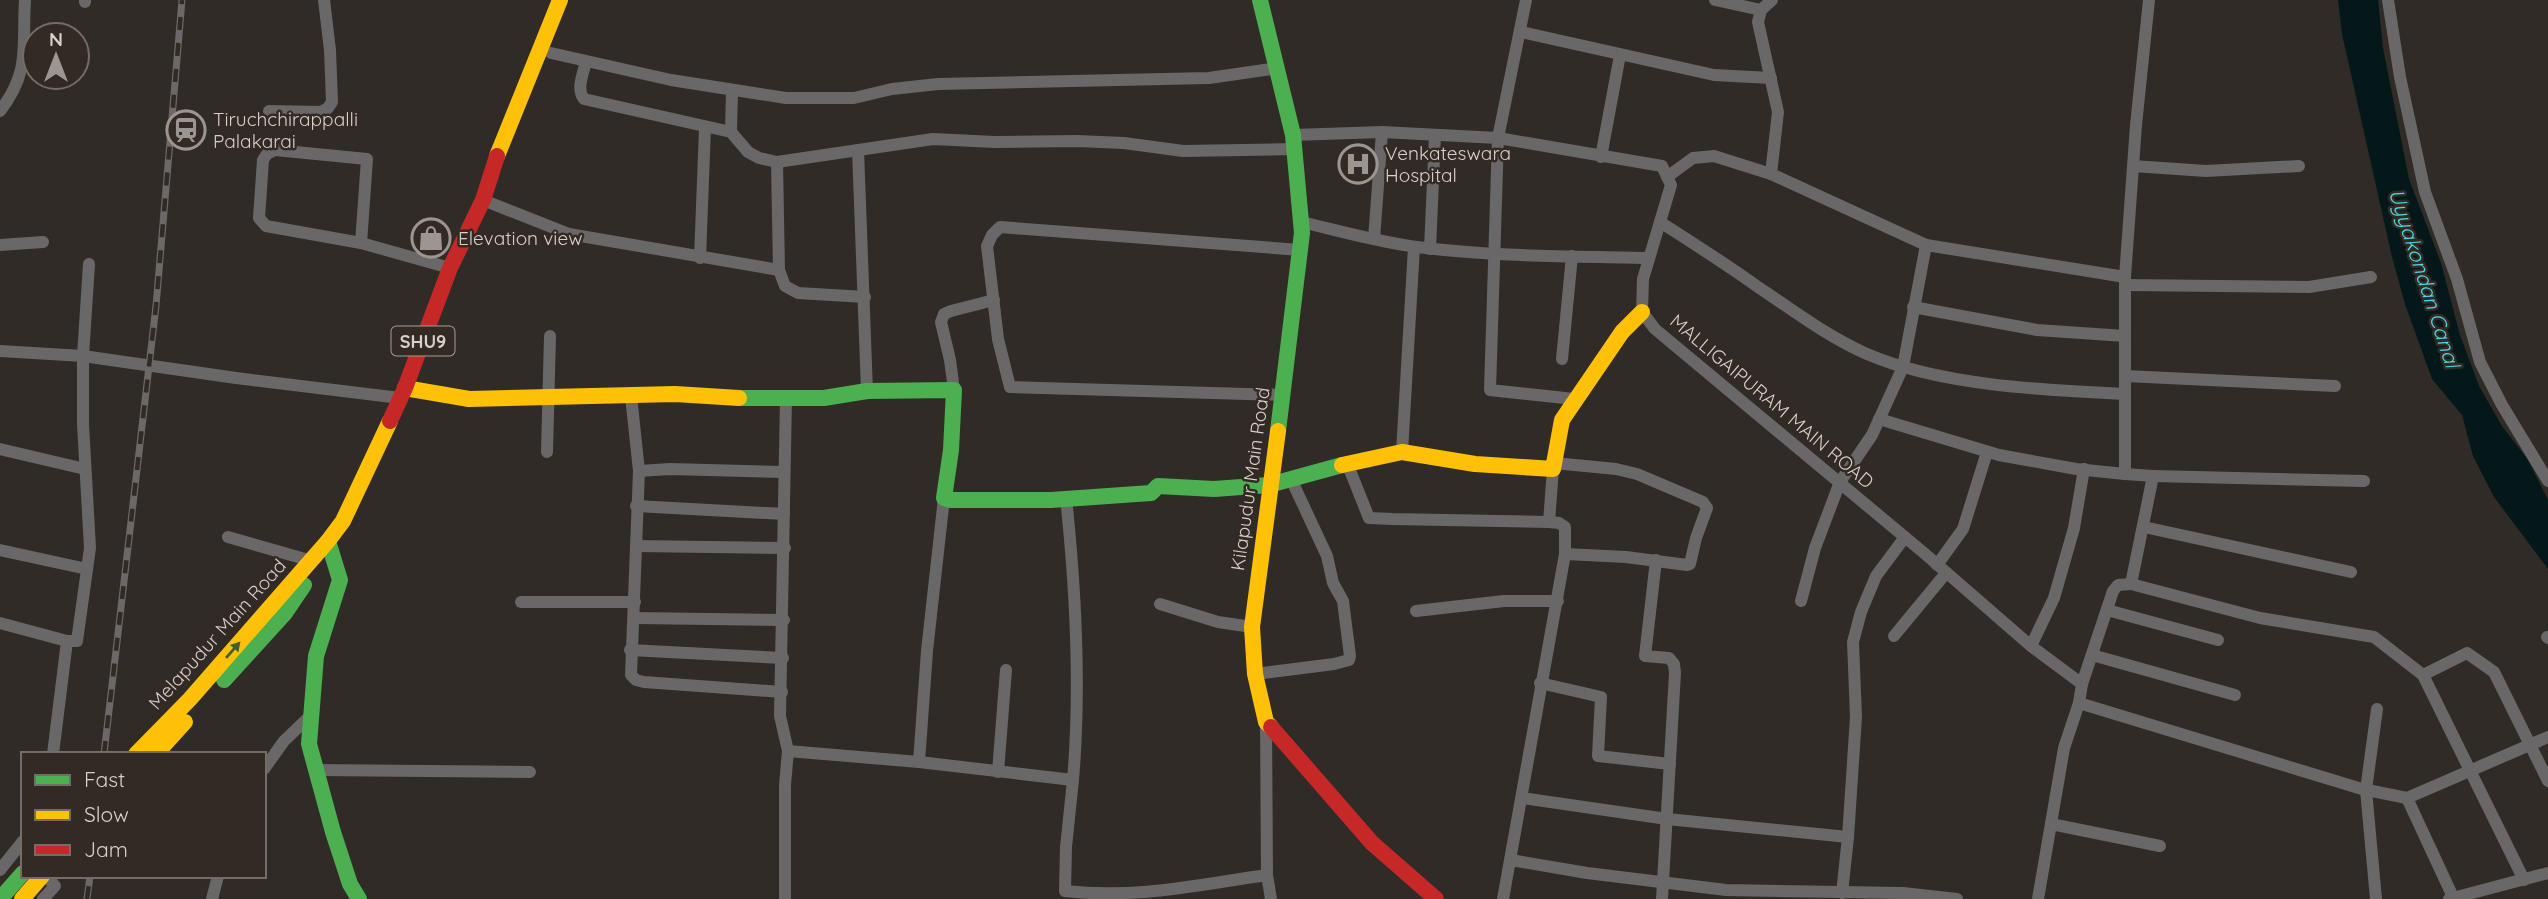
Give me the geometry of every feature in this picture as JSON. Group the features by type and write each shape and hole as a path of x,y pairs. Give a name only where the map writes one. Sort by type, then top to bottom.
{"street":[{"path":"0,111 14,92 24,59 25,0"},
{"path":"269,111 321,112 332,102 324,0"},
{"name":"Melapudur Main Road","path":"138,752 190,699 312,561 343,521 402,393 450,268 483,200 504,135 518,107 560,0"},
{"name":"Kilapudur Main Road","path":"1260,0 1278,68 1293,142 1301,222 1283,395 1252,626 1255,674 1266,722 1372,843 1436,899"},
{"path":"1526,0 1498,138 1490,390 1574,399"},
{"path":"1715,0 1747,3 1761,10"},
{"path":"1771,174 1778,112 1759,32 1761,10 1772,0"},
{"path":"2125,474 2125,281 2149,0"},
{"path":"2388,0 2400,77 2425,192 2457,279 2480,362 2502,405 2548,481"},
{"path":"1521,32 1714,75 1771,78"},
{"path":"551,53 671,80 786,98 853,99 892,89 938,84 1209,78 1278,68"},
{"path":"1601,157 1620,55"},
{"path":"586,62 580,94 584,99 731,132 748,152 759,159 777,162 933,139 1124,143 1183,151 1382,132 1498,138 1662,166 1667,177 1693,159 1714,156 1771,174 1926,245 2125,281 2309,287 2371,278"},
{"path":"731,132 732,90"},
{"path":"700,258 705,128"},
{"path":"1374,239 1382,132"},
{"path":"1430,249 1435,135"},
{"path":"858,149 867,391"},
{"path":"361,243 367,159 275,150 267,154 263,160 260,218 266,226 361,243 450,268"},
{"path":"777,162 779,270 785,286 798,293 865,297"},
{"path":"2133,166 2206,171 2299,166"},
{"name":"MALLIGAIPURAM MAIN ROAD","path":"1667,177 1671,185 1643,279 1643,312 1655,330 1840,482 2031,646 2082,684"},
{"path":"483,200 569,234 779,270"},
{"path":"1301,222 1430,249 1649,258"},
{"path":"1660,222 1826,333 1868,354 1903,367 2050,391 2125,394"},
{"path":"1283,395 1010,387 998,339 988,246 992,235 1000,227 1300,250"},
{"path":"0,245 43,242"},
{"path":"1801,601 1815,548 1840,482 1872,435 1903,367 1926,245"},
{"path":"1402,452 1414,247"},
{"path":"1562,359 1572,256"},
{"path":"0,623 67,640 77,640 90,530 85,469 83,356 89,264"},
{"path":"919,762 926,663 951,450 954,390 941,322 944,314 951,311 994,300"},
{"path":"1913,307 2037,330 2125,336"},
{"path":"1549,522 1553,466 1562,420 1622,332 1643,312"},
{"path":"547,452 550,335"},
{"path":"0,351 83,356 236,378 468,399 675,394 751,399 824,398 867,391 954,390"},
{"path":"2125,376 2335,386"},
{"path":"631,396 639,471 631,675 636,680 782,692"},
{"path":"785,899 785,785 788,751 780,716 784,620 783,472 786,398"},
{"path":"1880,419 1987,452 2084,469 2153,476 2364,481"},
{"path":"0,449 85,469"},
{"path":"944,498 1001,501 1151,493 1158,486 1214,489 1269,485 1347,463 1402,452 1475,464 1626,471 1706,504 1690,564 1566,554"},
{"path":"1894,636 1941,569 1963,529 1987,452"},
{"path":"1347,463 1369,518 1549,522 1565,527 1566,554 1540,683 1532,746 1503,899"},
{"path":"639,471 670,469 783,472"},
{"path":"2031,646 2054,597 2074,528 2084,469"},
{"path":"2131,584 2153,476"},
{"path":"1255,674 1335,664 1349,660 1350,656 1343,601 1333,583 1327,556 1291,479"},
{"path":"1066,498 1075,612 1077,724 1066,847 1065,895 1144,897 1267,876"},
{"path":"636,506 784,514"},
{"path":"2144,527 2351,572"},
{"path":"228,537 312,561"},
{"path":"1842,893 1856,717 1853,642 1856,625 1876,576 1905,537"},
{"path":"328,541 340,580 316,656 309,744 333,832 350,884 359,899"},
{"name":"Melapudur Main Road","path":"158,752 285,613 311,574 328,541"},
{"path":"636,546 785,548"},
{"path":"0,550 87,569"},
{"path":"1656,560 1645,656 1669,658 1674,664 1671,764 1662,899"},
{"path":"2038,899 2064,748 2079,704 2082,684 2113,591 2118,585 2131,584 2260,618 2374,637 2423,675 2524,880"},
{"path":"1416,611 1504,601 1558,601"},
{"path":"521,602 635,602"},
{"path":"1160,604 1219,622 1252,626"},
{"path":"2107,610 2218,640"},
{"path":"635,618 784,620"},
{"path":"52,752 67,640"},
{"path":"630,650 783,658"},
{"path":"2423,675 2467,653 2494,672 2548,781"},
{"path":"2092,655 2235,695"},
{"path":"998,772 1006,670"},
{"path":"1540,683 1601,697 1598,756 1671,764"},
{"path":"2079,704 2366,790 2407,798 2548,737"},
{"path":"2376,899 2366,790 2377,709"},
{"path":"266,766 284,741 309,718"},
{"path":"1266,722 1267,876 1271,899"},
{"path":"788,751 919,762 1073,780"},
{"path":"316,770 530,772"},
{"path":"1522,798 1667,819 1848,836"},
{"path":"2407,798 2451,898 2548,873"},
{"path":"2051,824 2161,846"},
{"path":"0,870 21,846"},
{"path":"1511,860 1587,873 1726,890 1903,893 1957,899"},
{"path":"0,899 21,875"},
{"path":"212,899 217,878"},
{"path":"22,899 48,879"},
{"path":"43,899 48,879"}],"water":[{"name":"Uyyakondan Canal","path":"2338,0 2378,0 2383,48 2409,179 2441,263 2460,335 2479,386 2502,426 2528,460 2548,500 2548,569 2494,497 2473,456 2462,415 2432,379 2405,304 2392,257 2342,34"}],"railway":[{"path":"104,752 156,306 182,0"},
{"path":"87,899 90,878"}],"traffic: fast":[{"path":"1260,0 1293,135 1302,233 1278,431"},
{"path":"739,398 824,398 867,391 954,390 951,450 944,498 950,500 1051,500 1151,493 1158,486 1214,489 1269,485 1342,465"},
{"path":"328,541 340,580 316,656 309,744 333,832 350,884 359,899"},
{"path":"224,680 285,613 304,585"},
{"path":"0,899 21,875"}],"traffic: slow":[{"path":"497,156 560,0"},
{"path":"1342,465 1402,452 1475,464 1553,469 1562,420 1622,332 1642,312"},
{"path":"405,388 469,399 675,394 739,398"},
{"path":"138,752 190,699 328,541 343,521 390,421"},
{"path":"1271,727 1266,722 1255,674 1252,627 1278,431"},
{"path":"158,752 185,722"},
{"path":"22,899 40,878"}],"traffic: jam":[{"path":"390,421 450,268 483,200 497,156"},
{"path":"1271,727 1372,843 1436,899"}],"place":[{"name":"Tiruchchirappalli Palakarai","path":"186,130"},
{"name":"Venkateswara Hospital","path":"1358,164"},
{"name":"Elevation view","path":"431,238"}]}
